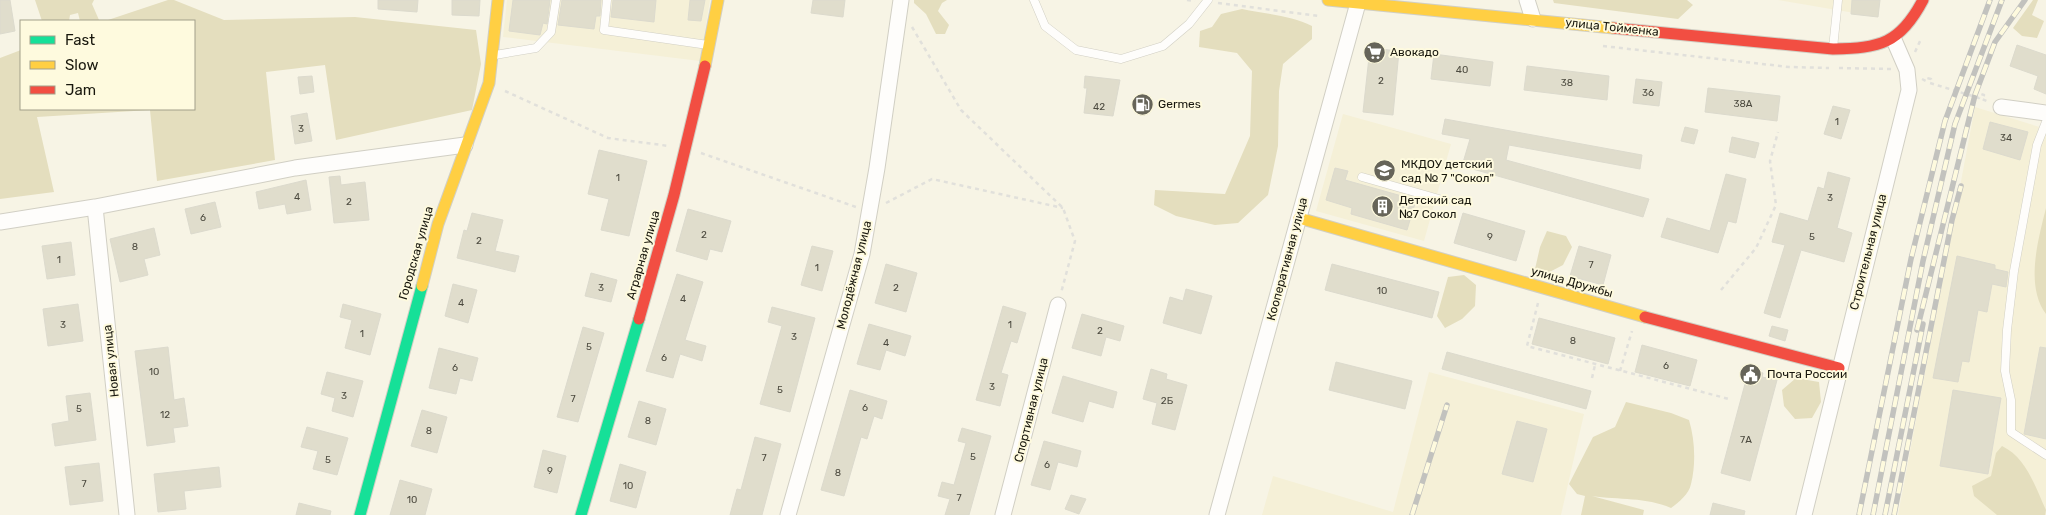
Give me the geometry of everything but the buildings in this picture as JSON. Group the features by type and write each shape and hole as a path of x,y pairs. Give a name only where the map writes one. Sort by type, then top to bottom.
{"street":[{"name":"Городская улица","path":"360,515 438,224 489,83 498,0"},
{"name":"Аграрная улица","path":"581,515 667,221 710,45 718,0"},
{"name":"улица Тойменка","path":"1328,0 1833,49 1874,48 1894,40"},
{"path":"1527,0 1533,20"},
{"path":"1894,40 1914,20 1923,0"},
{"name":"Молодёжная улица","path":"788,515 862,254 900,3"},
{"name":"Кооперативная улица","path":"1217,515 1299,218 1368,3"},
{"name":"Строительная улица","path":"1804,515 1909,90 1907,70 1894,40"},
{"path":"2001,107 2046,113"},
{"path":"0,222 96,207 295,168 465,145"},
{"name":"Новая улица","path":"96,207 127,515"},
{"name":"улица Дружбы","path":"1299,218 1542,288 1839,368"},
{"name":"Спортивная улица","path":"1004,515 1058,305"}],"lane":[{"path":"493,55 536,48 551,32 556,0"},
{"path":"607,0 604,30 710,45"},
{"path":"1034,0 1045,26 1076,50 1121,59 1163,46 1189,24 1208,0"},
{"path":"1833,49 1838,0"},
{"path":"2046,122 2037,144 2014,271 2005,371 2011,400 2012,432 2046,455"},
{"path":"1362,177 1446,201"}],"path":[{"path":"900,3 961,110 1064,208 1075,241 1058,305"},
{"path":"1926,82 1927,78 1931,79 1930,83 1979,98 1981,94 1984,96 1982,99"},
{"path":"489,83 608,138 686,148 869,211 932,179 1064,208"},
{"path":"1721,290 1756,248 1776,205 1770,161 1778,132"},
{"path":"1542,288 1527,346 1729,399"},
{"path":"1620,371 1636,314"},
{"path":"1592,378 1595,364"}],"shaded area":[{"path":"35,0 94,0 92,4 99,20 80,20 78,13 70,15 69,20 42,20"},
{"path":"168,0 174,0 224,20 355,17 476,30 481,64 472,110 336,140 325,65 266,72 275,160 157,181 150,110 195,110 195,20 108,20"},
{"path":"507,0 710,0 700,61 503,37"},
{"path":"914,0 947,0 942,3 938,11 949,25 945,34 936,34 926,14 914,3"},
{"path":"1553,0 1687,0 1693,5 1678,19 1554,3"},
{"path":"1778,0 1880,0 1878,17"},
{"path":"2033,0 2038,0 2032,15 2044,21 2037,38 2022,36 2013,28"},
{"path":"1242,9 1304,22 1312,26 1312,39 1283,64 1279,91 1278,146 1268,195 1238,223 1215,225 1176,216 1154,205 1155,190 1225,194 1250,136 1252,71 1237,53 1199,47 1200,31 1212,27 1221,14"},
{"path":"20,50 20,110 150,110 37,117 54,192 0,199 0,58"},
{"path":"1975,107 2046,129 2046,515 1898,515"},
{"name":"МКДОУ детский сад № 7 \"Сокол\"","path":"1343,114 1451,144 1424,241 1316,211"},
{"path":"2046,208 2046,314 2036,290 2035,263"},
{"path":"1547,231 1566,236 1572,247 1563,265 1540,277 1535,269 1540,247"},
{"path":"1464,275 1476,285 1475,306 1462,319 1445,328 1437,316 1448,277"},
{"path":"1429,372 1584,414 1561,515 1262,515 1273,476 1393,512"},
{"path":"1796,378 1819,382 1821,402 1812,418 1795,419 1784,406 1782,390"},
{"path":"1626,402 1671,413 1689,420 1694,452 1694,468 1690,488 1683,498 1671,508 1642,500 1592,496 1644,510 1643,515 1581,515 1585,496 1577,494 1569,484 1593,437 1615,427"},
{"path":"2002,446 2011,451 2024,465 2046,510 2045,515 1997,515 1974,496 1972,486 1991,476 1996,453"}],"railway":[{"path":"1859,515 1911,259 1945,121 1990,0"},
{"path":"1873,515 1923,261 1955,124 2002,0"},
{"path":"1917,330 1975,95 1995,42 2025,0"},
{"path":"1894,515 1952,220 1961,186"},
{"path":"1885,515 1923,324"},
{"path":"1412,515 1447,405"}],"traffic: fast":[{"path":"360,515 422,286"},
{"path":"581,515 639,319"}],"traffic: slow":[{"path":"422,286 438,224 489,83 498,0"},
{"path":"705,66 718,0"},
{"path":"1328,0 1613,28"},
{"path":"1299,218 1645,317"}],"traffic: jam":[{"path":"1613,28 1833,49 1864,47 1876,45 1897,35 1906,26 1923,0"},
{"path":"639,319 674,195 705,66"},
{"path":"1645,317 1839,368"}],"place":[{"name":"Авокадо","path":"1374,52"},
{"name":"Germes","path":"1142,104"},
{"name":"МКДОУ детский сад № 7 \"Сокол\"","path":"1385,171"},
{"name":"Детский сад №7 Сокол","path":"1383,207"},
{"name":"Почта России","path":"1751,374"}]}
